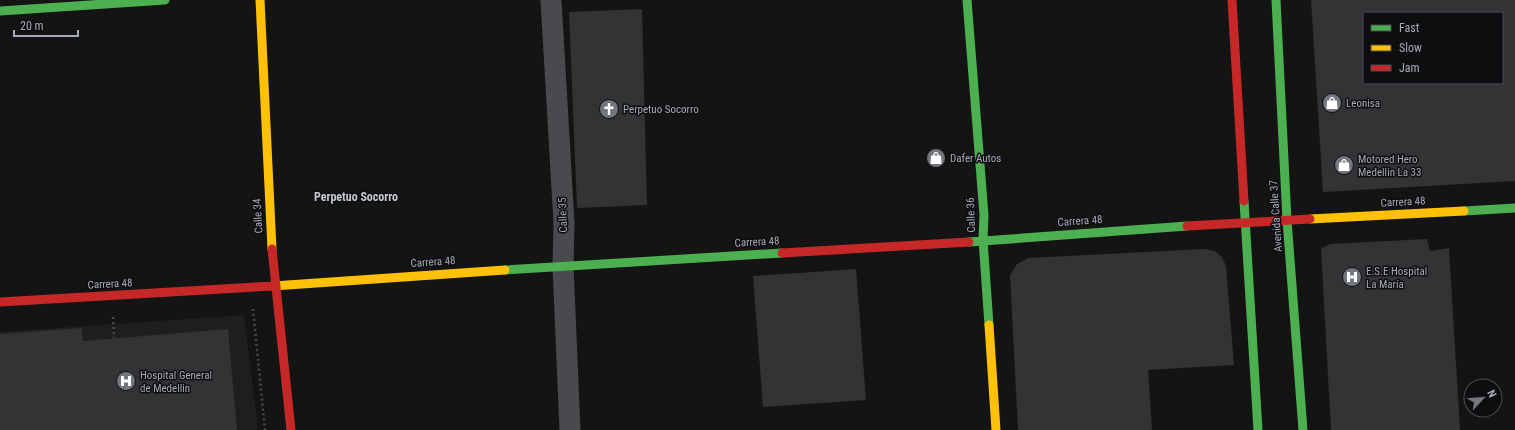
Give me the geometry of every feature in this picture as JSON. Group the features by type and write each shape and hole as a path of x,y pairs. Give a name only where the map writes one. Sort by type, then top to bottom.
{"street":[{"path":"0,11 165,0"},
{"name":"Calle 34","path":"260,0 272,257 291,430"},
{"name":"Calle 35","path":"551,0 564,224 563,266 570,430"},
{"name":"Calle 36","path":"967,0 984,214 984,240 996,430"},
{"path":"1232,0 1258,430"},
{"name":"Avenida Calle 37","path":"1276,0 1288,220 1303,430"},
{"name":"Carrera 48","path":"0,302 251,288 563,266 1288,220 1515,208"}],"path":[{"path":"251,288 265,430"},
{"path":"112,314 114,338"}],"shaded area":[{"name":"Hospital General de Medellin","path":"244,315 258,430 0,430 0,332"}],"building":[{"path":"1311,0 1515,0 1515,181 1323,192"},
{"name":"Perpetuo Socorro","path":"642,9 647,205 577,208 569,12"},
{"path":"1427,239 1430,251 1449,248 1460,430 1331,430 1321,249 1330,244"},
{"path":"1205,249 1215,251 1222,257 1226,266 1234,365 1148,370 1152,430 1018,430 1010,275 1017,264 1028,258"},
{"path":"856,269 866,400 763,407 753,276"},
{"name":"Hospital General de Medellin","path":"82,328 83,341 228,329 237,430 0,430 0,334"}],"traffic: fast":[{"path":"0,11 165,0"},
{"path":"967,0 984,215 983,240 989,325"},
{"path":"1276,0 1287,220 1303,430"},
{"path":"1244,201 1258,430"},
{"path":"1464,211 1515,208"},
{"path":"969,242 1187,226"},
{"path":"505,270 782,253"}],"traffic: slow":[{"path":"260,0 272,249"},
{"path":"1310,219 1464,211"},
{"path":"273,286 505,270"},
{"path":"989,325 996,430"}],"traffic: jam":[{"path":"1232,0 1244,201"},
{"path":"1187,226 1310,219"},
{"path":"782,253 969,242"},
{"path":"272,249 291,430"},
{"path":"0,302 273,286"}],"place":[{"name":"Leonisa","path":"1332,103"},
{"name":"Perpetuo Socorro","path":"609,109"},
{"name":"Dafer Autos","path":"936,158"},
{"name":"Motored Hero Medellin La 33","path":"1344,165"},
{"name":"E.S.E Hospital La María","path":"1352,277"},
{"name":"Hospital General de Medellin","path":"126,381"}],"district":[{"name":"Perpetuo Socorro","path":"356,197"}]}
